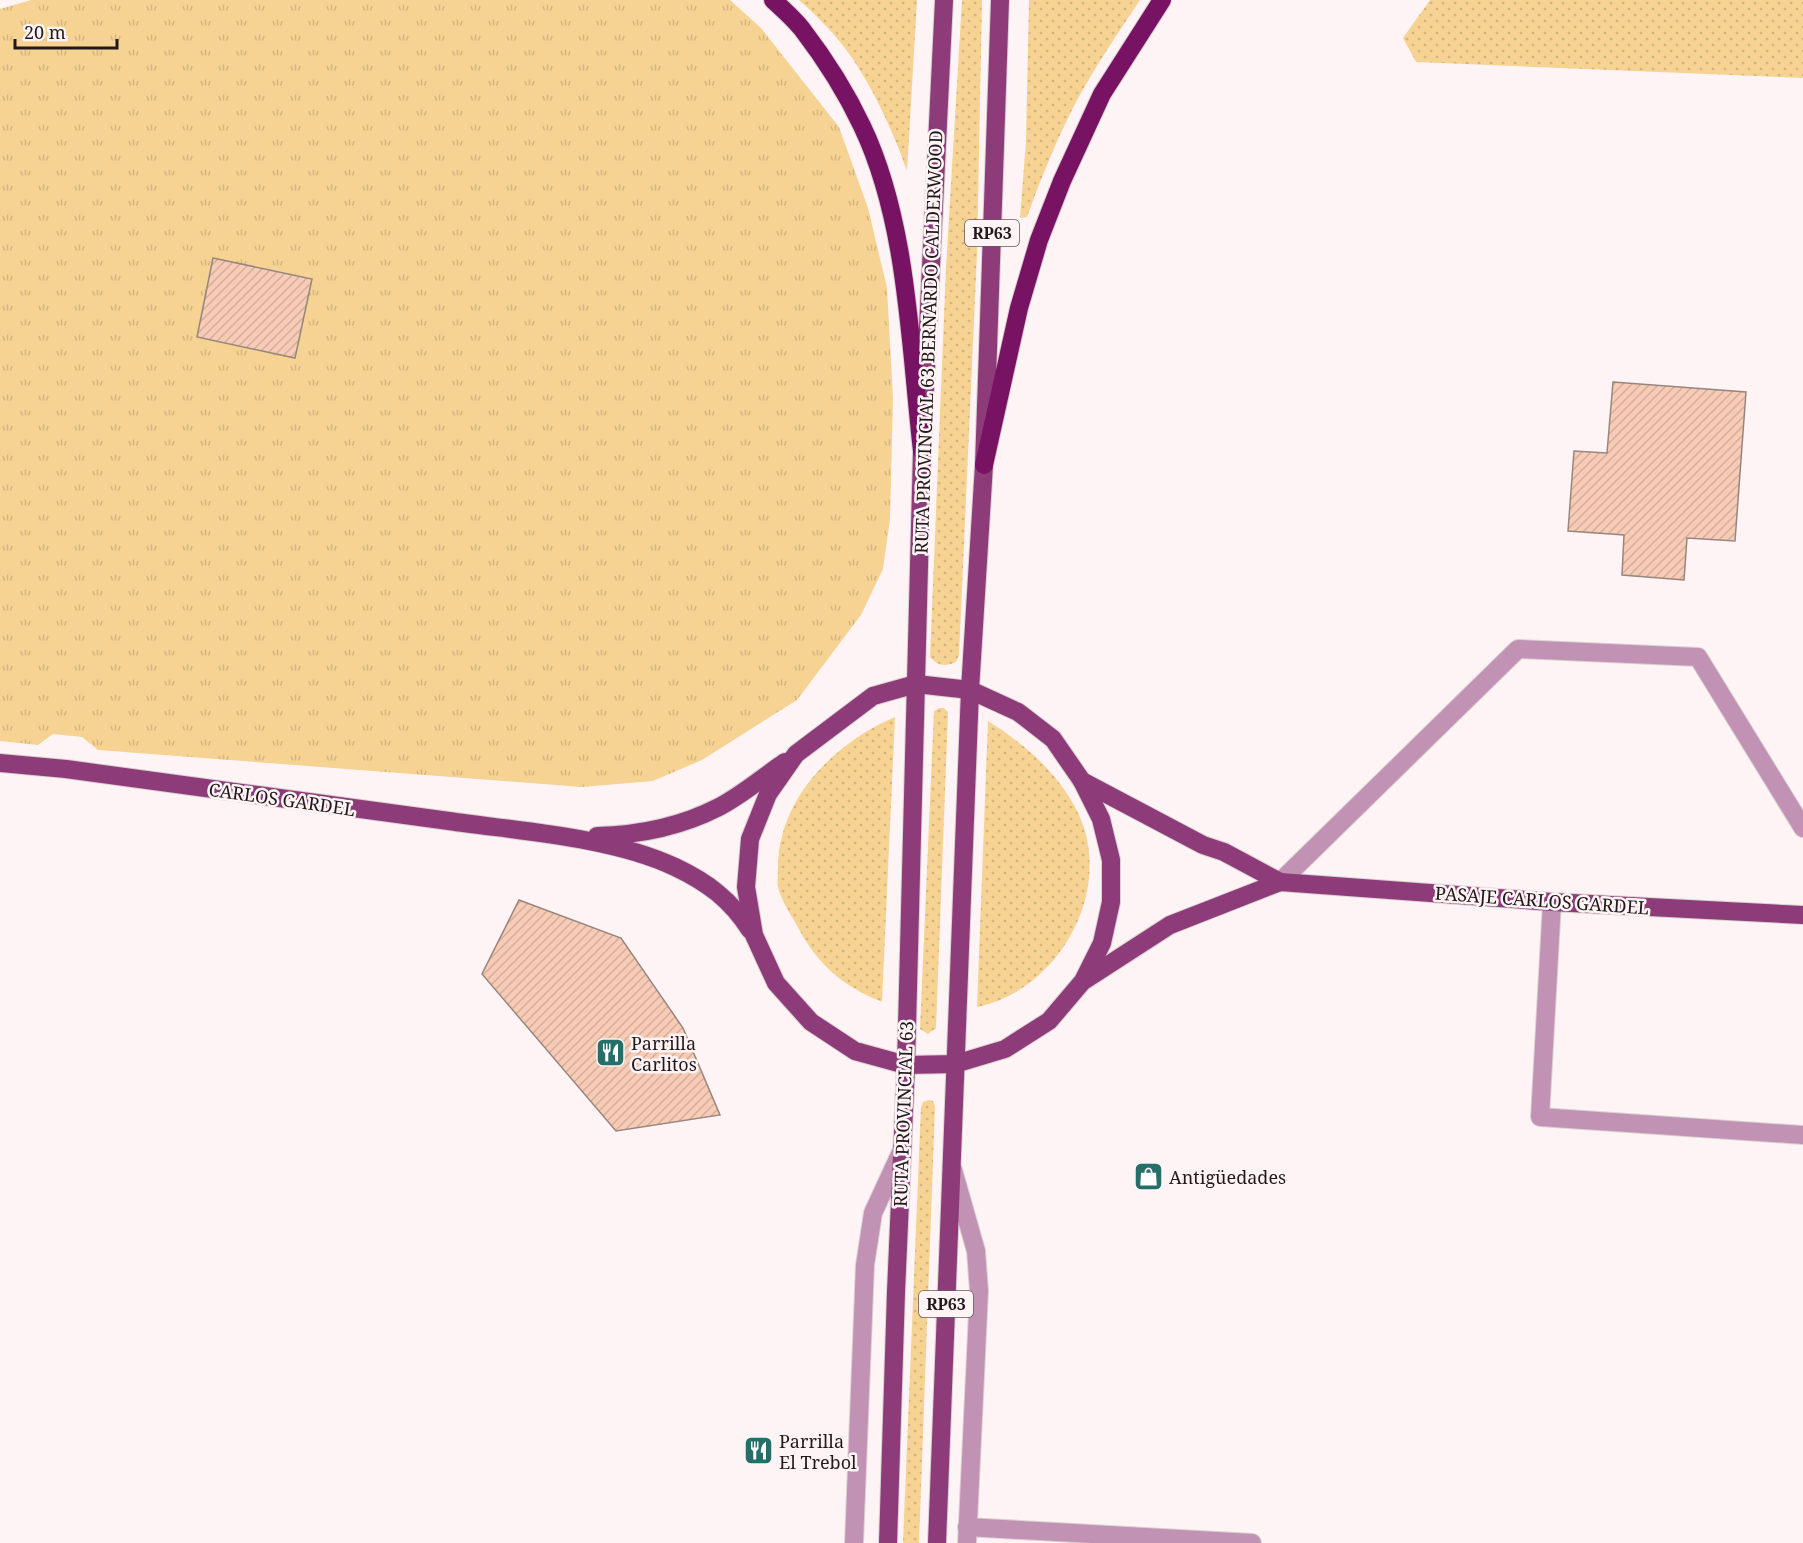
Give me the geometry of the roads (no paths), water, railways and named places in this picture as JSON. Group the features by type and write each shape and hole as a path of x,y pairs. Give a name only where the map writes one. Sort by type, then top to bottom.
{"highway":[{"path":"773,0 801,28 838,84 862,127 880,175 897,238 922,451"},
{"path":"984,465 1019,308 1043,230 1062,181 1102,94 1162,0"}],"main road":[{"name":"RUTA PROVINCIAL 63 BERNARDO CALDERWOOD","path":"916,684 922,451 944,0"},
{"name":"RP63","path":"937,1543 970,690 984,465 1000,0"},
{"path":"796,754 768,794 750,839 746,887 754,935 776,983 811,1022 855,1051 906,1065 955,1064 1005,1049 1049,1021 1083,981 1102,943 1111,902 1111,860 1101,819 1082,781 1053,739 1018,712 970,690 916,684"},
{"name":"CARLOS GARDEL","path":"564,837 619,836 668,826 693,818 720,806 796,754 873,696 916,684"},
{"name":"RUTA PROVINCIAL 63","path":"888,1543 906,1065 916,684"},
{"name":"CARLOS GARDEL","path":"0,763 66,769 564,837 622,849 674,866 700,880 738,911 754,935"},
{"name":"PASAJE CARLOS GARDEL","path":"1082,781 1203,845 1224,852 1280,882 1552,902 1803,915"},
{"name":"PASAJE CARLOS GARDEL","path":"1083,981 1170,925 1280,882"}],"street":[{"path":"1280,882 1518,649 1698,657 1803,828"},
{"path":"1552,902 1540,1117 1803,1135"},
{"path":"854,1543 865,1265 873,1213 902,1150"},
{"path":"951,1165 976,1251 979,1291 967,1535 1252,1543"}],"place":[{"name":"Parrilla Carlitos","path":"610,1053"},
{"name":"Antigüedades","path":"1148,1177"},
{"name":"Parrilla El Trebol","path":"758,1451"}]}
